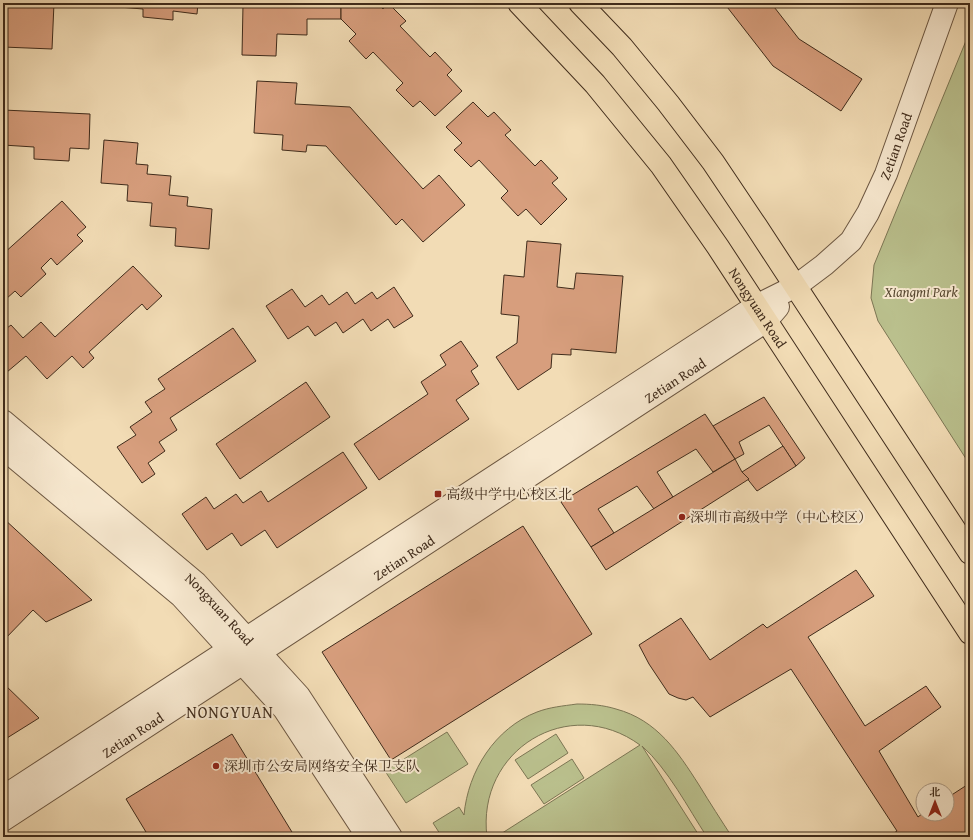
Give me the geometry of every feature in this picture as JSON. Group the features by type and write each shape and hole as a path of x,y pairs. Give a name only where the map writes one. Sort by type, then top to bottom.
{"main road":[{"name":"Nongyuan Road","path":"519,3 595,84 661,165 761,313 970,633"},
{"path":"580,3 622,47 668,103 712,162 796,286 970,553"}],"street":[{"name":"Zetian Road","path":"3,820 245,651 761,313 824,265 851,241 868,213 886,174 947,3"},
{"name":"Nongxuan Road","path":"3,421 196,583 284,708 368,837"},
{"name":"Nongxuan Road","path":"3,448 299,696 391,837"},
{"name":"Zetian Road","path":"3,797 245,651"}],"green space":[{"name":"Xiangmi Park","path":"970,31 970,465 878,321 871,298 874,265"},
{"path":"577,704 596,705 616,709 630,714 655,729 683,761 732,837 707,837 669,777 642,746 700,837 496,837 640,745 613,730 585,725 557,728 533,739 512,756 496,779 488,806 487,837 442,837 433,823 459,807 464,815 471,783 486,753 496,740 522,719 537,712"},
{"path":"447,732 468,764 406,803 385,771"},
{"path":"556,734 568,753 528,779 515,760"},
{"path":"572,759 584,778 544,804 531,785"}],"building":[{"path":"3,3 54,3 52,49 3,47"},
{"path":"119,3 198,3 197,14 173,11 173,20 143,17 143,9 119,7"},
{"path":"273,3 341,3 341,19 307,19 307,35 277,34 276,56 242,55 243,5 272,6"},
{"path":"341,3 377,3 383,9 388,3 406,21 400,26 430,57 435,52 452,70 447,75 462,91 435,116 420,101 413,107 396,90 403,83 373,52 366,59 349,41 356,34 341,19"},
{"path":"724,3 771,3 799,39 862,79 841,111 773,66"},
{"path":"257,81 297,83 295,104 350,107 423,189 439,175 465,205 423,242 402,219 396,225 326,146 307,145 306,152 282,150 283,135 254,133"},
{"path":"473,102 488,117 494,112 511,130 505,135 535,166 541,160 558,178 552,183 567,199 541,225 526,209 518,216 501,198 508,191 479,160 471,167 454,150 462,143 446,127"},
{"path":"3,110 90,114 89,149 70,148 69,161 34,159 34,147 3,145"},
{"path":"104,140 138,143 136,164 148,165 147,174 171,176 169,195 188,197 187,206 212,209 209,249 175,246 176,228 150,226 152,203 127,201 128,185 101,183"},
{"path":"62,201 86,227 77,235 83,241 57,265 51,258 41,268 46,274 21,297 15,291 6,299 3,296 3,254"},
{"path":"527,241 561,244 557,287 574,289 576,273 623,276 616,353 571,349 571,355 552,354 551,368 518,390 496,357 517,343 519,316 501,314 504,275 524,277"},
{"path":"133,266 162,296 147,310 142,304 89,352 94,358 83,368 72,356 47,379 26,356 7,372 3,367 3,331 11,325 23,338 41,322 55,337"},
{"path":"394,287 413,316 394,328 388,319 371,331 363,319 343,333 336,322 315,336 308,326 288,339 266,306 292,289 305,307 322,295 329,305 347,292 355,304 372,292 377,299"},
{"path":"233,328 256,361 170,418 177,430 159,442 165,451 148,463 155,474 142,483 117,447 136,435 130,427 152,412 145,402 165,389 158,379"},
{"path":"461,341 478,366 471,371 479,384 456,400 469,419 379,480 354,444 428,394 421,382 446,365 440,355"},
{"path":"306,382 330,417 240,479 216,444"},
{"path":"764,397 805,458 796,466 769,425 739,442 744,454 735,459 713,426"},
{"path":"705,414 735,459 713,472 696,449 657,472 673,497 654,509 637,486 598,509 614,533 591,547 561,502"},
{"path":"783,446 796,466 757,491 742,472"},
{"path":"343,452 367,488 277,548 265,530 241,546 232,533 207,550 182,514 206,497 214,509 236,494 243,503 261,491 268,502"},
{"path":"735,459 742,472 749,479 606,570 591,547"},
{"path":"3,518 92,600 46,622 33,610 3,641"},
{"path":"523,526 592,634 391,760 322,652"},
{"path":"856,570 874,596 808,637 865,726 926,686 941,707 879,751 915,812 915,822 955,822 955,793 970,783 970,837 888,837 897,831 791,669 710,717 693,697 686,700 669,694 649,664 639,645 681,618 710,660 763,624 767,628"},
{"path":"3,683 39,718 7,738 3,734"},
{"name":"深圳市公安局网络安全保卫支队","path":"232,734 295,837 149,837 126,799"}],"place":[{"name":"高级中学中心校区北","path":"438,494"},
{"name":"深圳市高级中学（中心校区）","path":"682,517"},
{"name":"深圳市公安局网络安全保卫支队","path":"216,766"}],"district":[{"name":"NONGYUAN","path":"230,712"}]}
